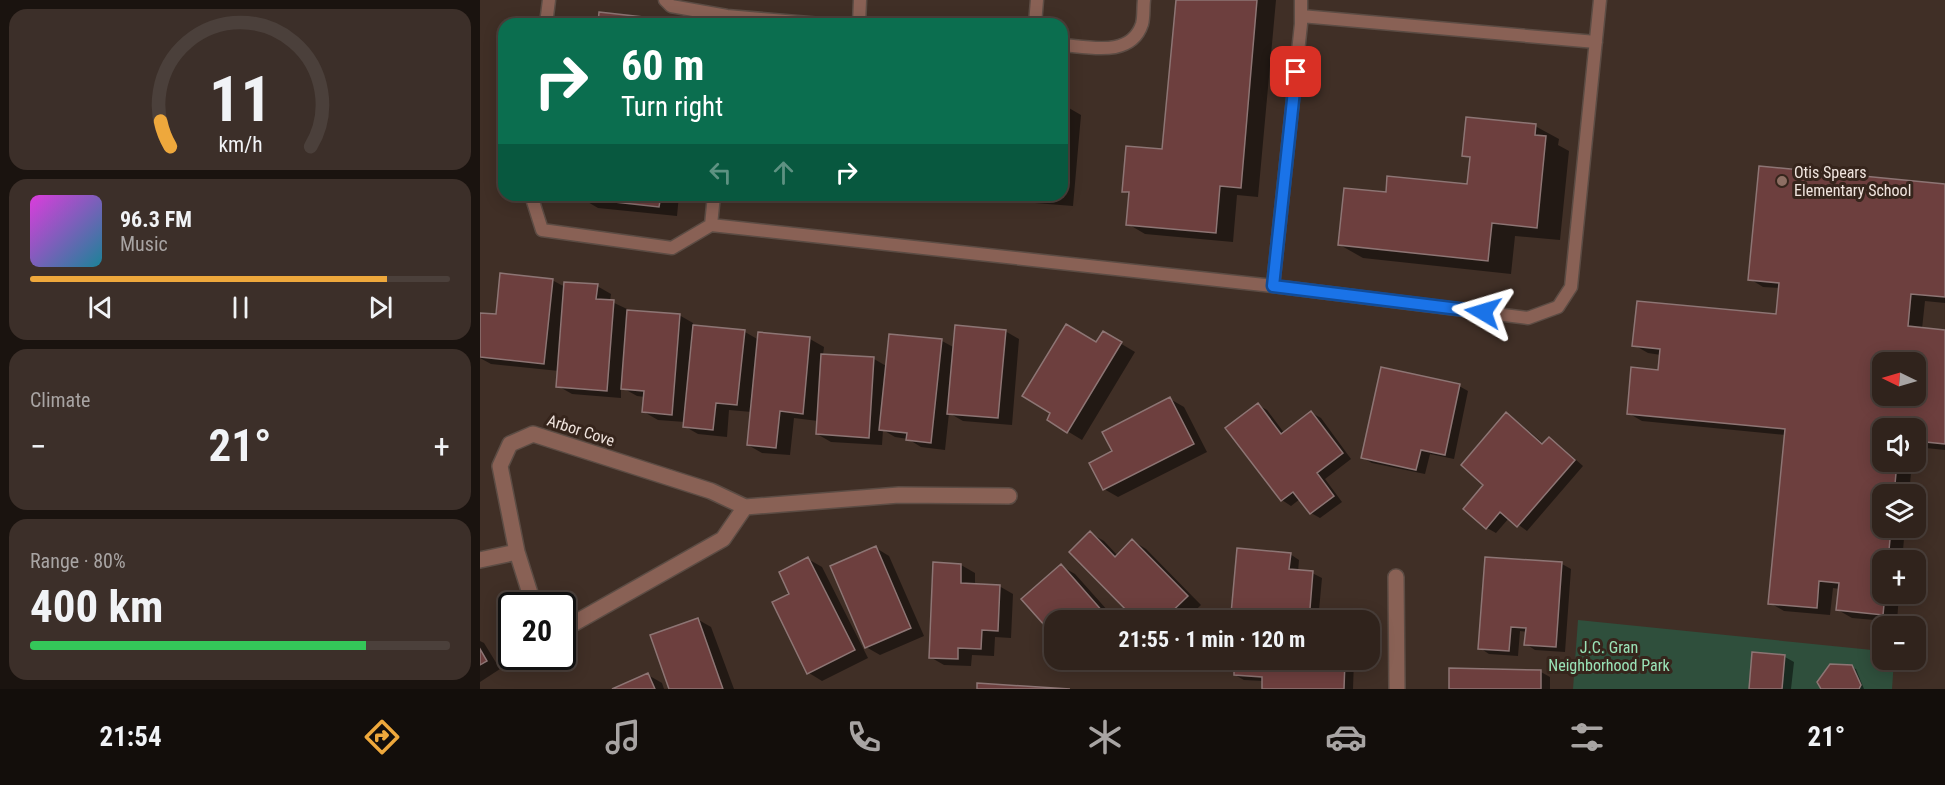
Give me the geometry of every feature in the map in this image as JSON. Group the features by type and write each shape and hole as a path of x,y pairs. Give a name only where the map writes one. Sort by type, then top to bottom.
{"street":[{"name":"Arbor Cove","path":"530,592 517,552 500,466 510,444 533,434 711,491 745,507 899,495 1009,496"},
{"path":"576,622 723,539 745,507"},
{"path":"480,560 517,552"},
{"path":"1396,577 1397,689"}],"lane":[{"path":"547,18 549,0"},
{"path":"665,0 671,6 719,18"},
{"path":"859,18 860,0"},
{"path":"1036,18 1037,0"},
{"path":"1068,45 1112,48 1130,42 1142,24 1144,0"},
{"path":"1273,286 1301,0"},
{"path":"533,201 542,230 672,248 711,225 1273,286 1528,318 1558,307 1571,286 1600,0"},
{"path":"1301,16 1596,42"},
{"path":"711,225 713,201"}],"green space":[{"name":"J.C. Gran Neighborhood Park","path":"1578,620 1872,650 1872,670 1893,670 1892,689 1573,689"}],"building":[{"path":"1176,0 1257,0 1241,188 1220,186 1216,233 1126,225 1129,192 1122,192 1126,146 1162,149"},
{"path":"599,12 652,18 598,18"},
{"path":"1466,117 1536,124 1535,135 1546,136 1537,228 1492,223 1488,261 1338,245 1344,188 1386,192 1387,176 1467,184 1470,157 1462,156"},
{"path":"1759,166 1945,184 1945,297 1911,294 1908,326 1945,330 1945,444 1926,442 1926,418 1872,418 1872,472 1896,472 1895,484 1872,484 1872,538 1890,538 1889,550 1872,550 1872,604 1884,604 1883,615 1836,610 1839,583 1819,581 1817,608 1768,604 1785,429 1627,414 1631,367 1658,370 1660,349 1632,346 1637,301 1776,314 1779,283 1748,280"},
{"path":"606,201 660,201 659,207"},
{"path":"500,273 553,279 544,364 480,357 480,313 496,314"},
{"path":"564,282 598,284 596,299 614,300 607,391 556,387"},
{"path":"627,310 680,314 672,415 642,412 644,391 621,389"},
{"path":"1066,324 1096,342 1103,331 1122,342 1067,433 1047,420 1050,413 1022,396"},
{"path":"693,325 745,330 737,405 716,403 713,430 683,427"},
{"path":"955,325 1006,330 998,418 947,414"},
{"path":"758,332 810,337 803,414 780,411 776,448 747,445"},
{"path":"889,334 942,339 931,443 906,440 907,433 879,430"},
{"path":"821,354 874,357 869,438 816,434"},
{"path":"1381,367 1460,384 1445,455 1421,450 1416,470 1361,458"},
{"path":"1170,397 1194,444 1103,490 1089,463 1112,451 1102,432"},
{"path":"1258,403 1281,434 1311,411 1343,453 1317,473 1334,496 1310,514 1293,492 1281,501 1225,428"},
{"path":"1506,412 1542,444 1549,437 1575,460 1517,527 1500,512 1486,529 1463,509 1483,485 1461,465"},
{"path":"1090,531 1115,557 1132,539 1188,596 1173,610 1126,610 1069,552"},
{"path":"876,546 911,628 865,648 830,566"},
{"path":"1237,548 1291,553 1289,569 1313,571 1310,610 1231,610"},
{"path":"808,557 855,650 807,674 772,602 789,594 779,572"},
{"path":"1485,557 1562,562 1556,647 1524,645 1526,628 1511,627 1509,651 1478,649"},
{"path":"933,562 961,564 961,583 1000,585 998,631 982,630 981,649 958,648 958,659 929,658"},
{"path":"1061,564 1101,610 1044,610 1044,625 1021,599"},
{"path":"698,618 723,689 669,689 650,635"},
{"path":"480,649 487,661 480,665"},
{"path":"1752,652 1785,655 1782,689 1749,689"},
{"path":"1830,664 1852,665 1861,685 1859,689 1821,689 1817,682"},
{"path":"1449,668 1541,670 1541,689 1449,689"},
{"path":"1234,670 1345,670 1344,689 1262,689 1262,677 1234,675"},
{"path":"648,673 655,689 612,689"},
{"path":"977,683 1070,689 977,689"}],"place":[{"name":"Otis Spears Elementary School","path":"1782,181"}],"route":[{"path":"1296,72 1273,286 1483,312"}]}
